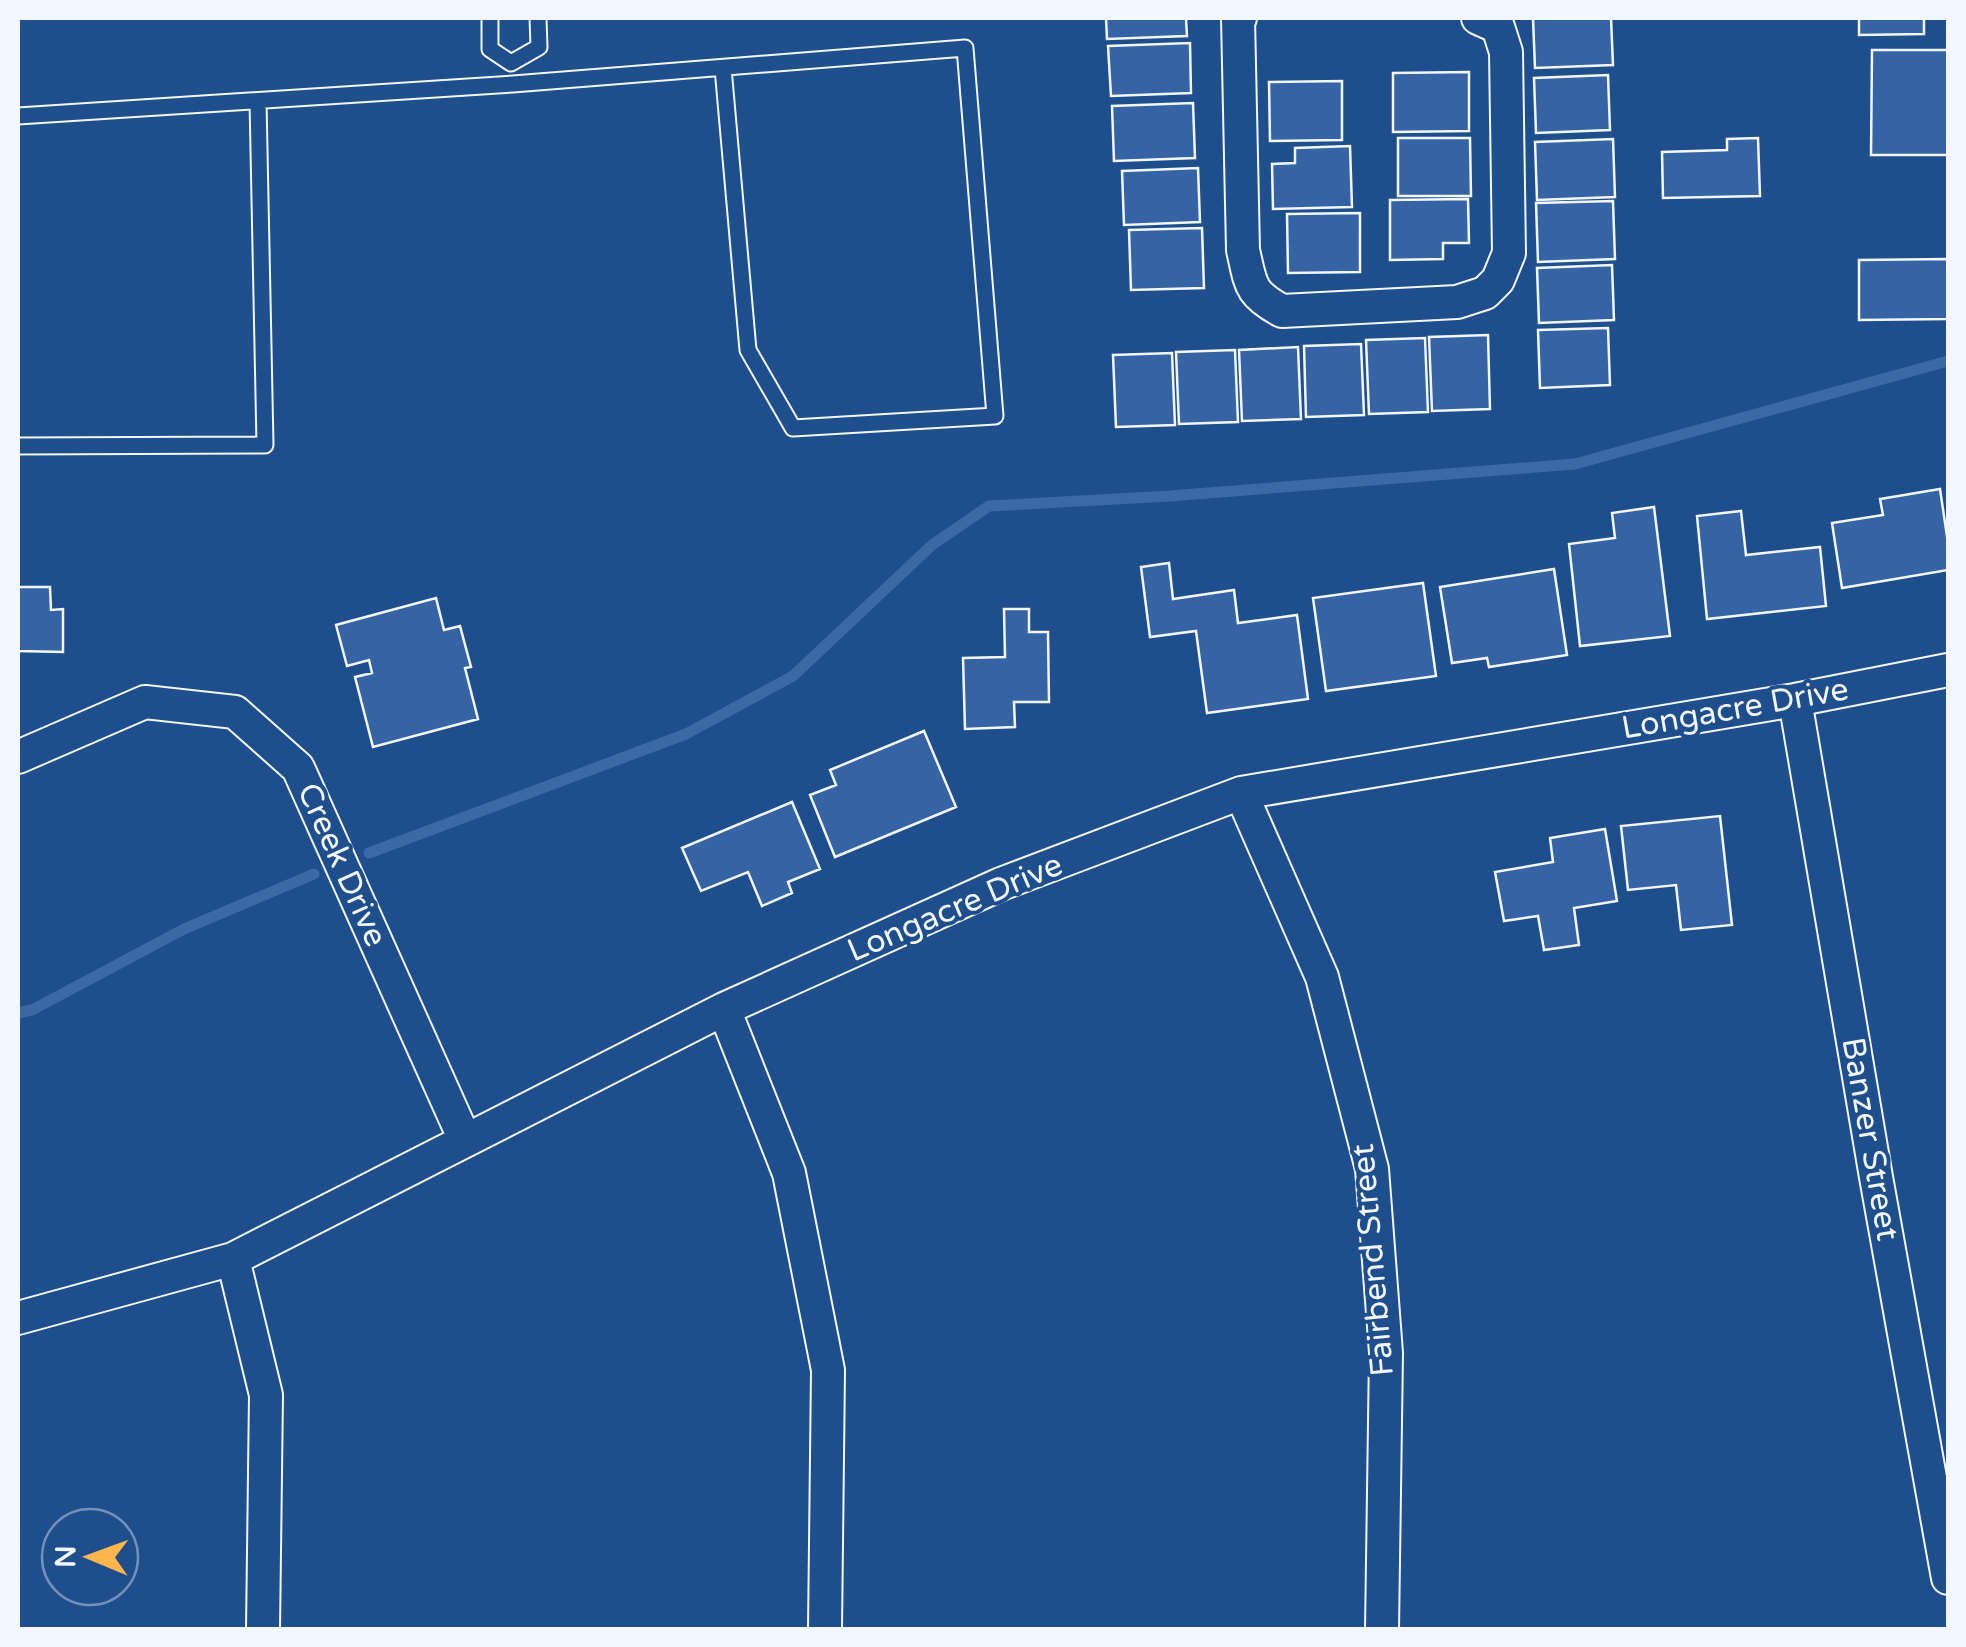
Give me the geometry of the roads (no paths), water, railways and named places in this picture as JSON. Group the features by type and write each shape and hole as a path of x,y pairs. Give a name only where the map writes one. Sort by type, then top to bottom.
{"street":[{"path":"1240,18 1243,250 1250,284 1261,299 1282,311 1457,302 1485,294 1498,280 1508,253 1506,52 1498,27 1478,18"},
{"name":"Longacre Drive","path":"18,1318 233,1259 724,1009 1001,884 1241,793 1795,700 1948,670"},
{"name":"Banzer Street","path":"1795,700 1948,1578"},
{"name":"Creek Drive","path":"18,756 145,702 235,712 298,768 466,1140"},
{"name":"Fairbend Street","path":"1241,793 1322,977 1372,1168 1386,1354 1382,1630"},
{"path":"724,1009 789,1173 828,1370 825,1630"},
{"path":"233,1259 266,1395 263,1630"}],"lane":[{"path":"490,18 490,49 511,63"},
{"path":"511,63 540,46 538,18"},
{"path":"18,116 512,84 965,48 995,416 793,428 748,350 723,68"},
{"path":"511,63 512,84"},
{"path":"18,446 265,445 258,101"}],"waterway":[{"path":"369,853 686,734 793,676 932,545 989,506 1575,464 1948,361"},
{"path":"18,1013 32,1010 184,929 314,874"}]}
